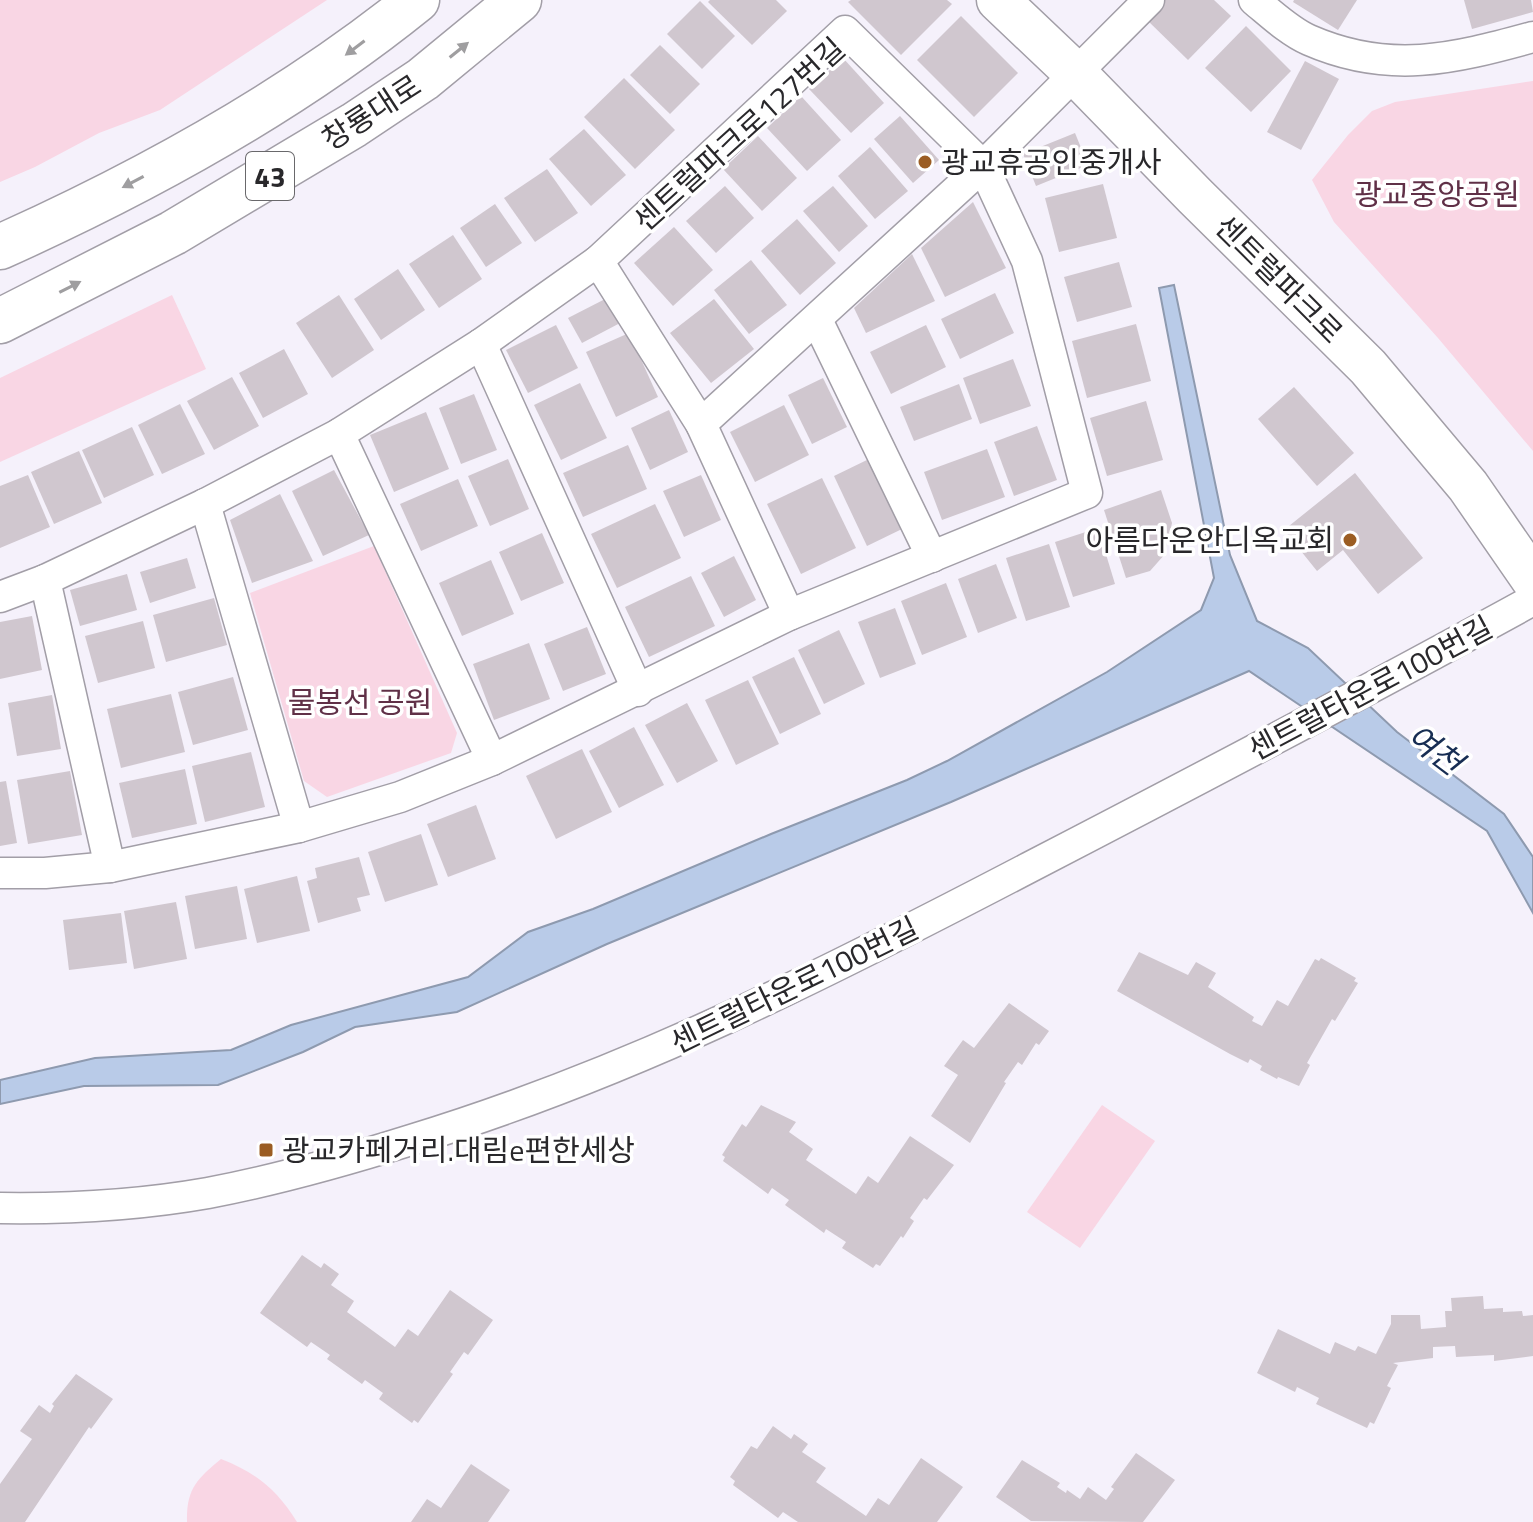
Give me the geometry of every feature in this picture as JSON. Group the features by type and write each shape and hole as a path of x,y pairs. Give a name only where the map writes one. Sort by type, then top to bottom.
{"main road":[{"name":"창룡대로","path":"0,247 76,212 266,107 337,62 417,0"},
{"name":"창룡대로","path":"0,321 173,233 341,133 423,79 519,0"}],"street":[{"name":"센트럴파크로","path":"998,0 1368,367 1468,486 1533,580"},
{"path":"701,424 983,166 1149,0"},
{"path":"1254,0 1307,39 1387,62 1472,54 1533,37"},
{"name":"센트럴파크로127번길","path":"0,597 45,580 205,504 339,434 481,344 598,261 845,31 983,166 1027,261 1087,493 789,615 492,760 400,797 299,827 110,867 45,873 0,873"},
{"path":"598,261 701,424 789,615"},
{"path":"817,320 932,557"},
{"path":"481,344 638,691"},
{"path":"339,434 492,760"},
{"path":"205,504 299,827"},
{"path":"45,580 110,867"},
{"name":"센트럴타운로100번길","path":"0,1208 48,1209 112,1204 204,1194 273,1180 528,1102 667,1047 835,969 1209,774 1533,600"}],"green space":[{"path":"0,0 327,0 160,110 99,133 0,182"},
{"name":"광교중앙공원","path":"1533,81 1533,451 1438,338 1334,222 1312,180 1372,111 1395,102"},
{"path":"172,295 206,369 0,462 0,378"},
{"name":"물봉선 공원","path":"374,546 457,733 451,753 327,797 304,781 250,593"},
{"path":"1102,1105 1155,1141 1080,1248 1027,1212"},
{"path":"221,1459 265,1484 297,1522 187,1522 191,1493 205,1473"}],"water":[{"path":"1174,285 1230,555 1257,621 1308,648 1397,732 1504,814 1533,857 1533,913 1487,831 1249,671 951,802 607,944 457,1012 355,1027 303,1052 218,1085 84,1086 0,1104 0,1080 95,1058 231,1050 291,1025 468,977 528,932 593,909 947,761 1107,672 1201,610 1214,578 1159,288"}],"building":[{"path":"776,0 787,11 752,45 708,2"},
{"path":"947,0 952,4 901,55 848,2"},
{"path":"1165,0 1214,0 1231,16 1188,60 1146,19"},
{"path":"1294,0 1357,0 1338,30"},
{"path":"1464,0 1531,0 1533,12 1472,29"},
{"path":"700,1 735,36 702,69 667,34"},
{"path":"961,16 1018,73 974,117 917,60"},
{"path":"1246,26 1291,71 1251,112 1205,68"},
{"path":"660,45 700,84 670,114 630,75"},
{"path":"843,58 884,103 851,133 809,89"},
{"path":"1305,61 1339,79 1301,150 1267,132"},
{"path":"624,78 675,130 635,169 584,117"},
{"path":"801,96 841,140 807,171 767,128"},
{"path":"900,116 939,160 913,183 874,139"},
{"path":"584,129 626,175 591,206 549,159"},
{"path":"1075,133 1088,165 1036,186 1023,154"},
{"path":"758,136 797,178 762,211 723,169"},
{"path":"870,147 908,191 875,219 838,176"},
{"path":"547,169 578,213 535,242 504,198"},
{"path":"1103,184 1117,238 1059,252 1045,198"},
{"path":"725,186 754,218 716,253 686,221"},
{"path":"833,186 868,226 839,252 803,211"},
{"path":"973,202 1006,268 945,297 921,248"},
{"path":"495,204 522,243 486,267 460,228"},
{"path":"797,219 836,263 800,295 761,251"},
{"path":"674,227 713,270 673,306 634,263"},
{"path":"453,235 482,279 439,308 409,264"},
{"path":"912,254 935,301 866,333 854,308"},
{"path":"751,260 787,305 749,334 714,290"},
{"path":"1119,262 1132,307 1077,322 1064,277"},
{"path":"398,269 425,310 381,340 354,299"},
{"path":"995,293 1014,333 960,359 941,319"},
{"path":"339,295 374,350 332,378 296,323"},
{"path":"609,297 622,322 582,343 568,318"},
{"path":"714,299 754,349 711,383 670,333"},
{"path":"1136,324 1151,381 1087,398 1072,341"},
{"path":"556,325 578,368 528,393 506,350"},
{"path":"926,325 946,367 891,394 870,352"},
{"path":"629,333 658,397 616,417 586,352"},
{"path":"284,349 308,394 263,418 239,373"},
{"path":"1013,359 1031,406 980,424 963,378"},
{"path":"232,377 259,426 214,450 187,401"},
{"path":"823,378 847,427 812,444 788,395"},
{"path":"580,383 607,438 561,460 534,405"},
{"path":"959,384 972,419 914,441 900,407"},
{"path":"1294,387 1354,453 1317,486 1258,419"},
{"path":"474,394 497,450 461,464 439,408"},
{"path":"1146,401 1163,460 1107,476 1090,418"},
{"path":"180,404 205,454 162,474 138,425"},
{"path":"784,405 809,455 755,482 730,432"},
{"path":"669,410 688,452 650,470 631,428"},
{"path":"426,412 449,469 394,492 370,435"},
{"path":"1037,426 1057,480 1014,496 994,442"},
{"path":"132,427 154,475 104,498 82,450"},
{"path":"628,445 647,489 583,517 563,473"},
{"path":"987,449 1005,497 942,520 924,472"},
{"path":"79,451 102,503 54,524 31,472"},
{"path":"508,459 529,509 490,526 468,476"},
{"path":"869,459 902,529 867,546 834,476"},
{"path":"334,470 369,535 323,556 292,491"},
{"name":"아름다운안디옥교회","path":"1355,473 1423,558 1378,594 1343,550 1317,571 1284,530"},
{"path":"28,475 50,527 0,548 0,486"},
{"path":"701,475 721,520 684,537 663,491"},
{"path":"822,478 856,548 801,574 767,504"},
{"path":"458,479 478,526 421,551 400,504"},
{"path":"1161,490 1172,523 1165,554 1150,571 1126,578 1104,510"},
{"path":"280,494 313,561 252,583 230,520"},
{"path":"655,504 681,558 617,588 591,534"},
{"path":"1098,528 1115,584 1073,597 1055,542"},
{"path":"542,533 564,583 521,601 499,552"},
{"path":"1049,544 1070,607 1026,621 1006,558"},
{"path":"734,556 756,600 724,617 701,573"},
{"path":"187,558 196,588 150,603 140,572"},
{"path":"491,560 514,614 462,636 439,583"},
{"path":"996,564 1017,618 978,633 958,579"},
{"path":"127,574 137,610 80,626 70,590"},
{"path":"691,576 715,626 649,657 625,607"},
{"path":"946,583 967,637 922,655 901,601"},
{"path":"214,598 227,645 166,662 153,615"},
{"path":"895,608 916,664 880,678 858,622"},
{"path":"32,616 42,670 0,679 0,622"},
{"path":"143,621 155,668 98,683 85,636"},
{"path":"587,627 606,674 563,691 544,644"},
{"path":"839,630 865,684 824,704 798,650"},
{"path":"529,643 550,699 494,720 473,664"},
{"path":"794,657 821,714 780,734 752,677"},
{"path":"233,677 248,730 193,745 178,692"},
{"path":"748,680 779,744 736,765 705,700"},
{"path":"171,694 185,752 121,768 107,709"},
{"path":"52,695 61,749 17,756 8,703"},
{"path":"687,703 718,761 677,783 645,725"},
{"path":"634,727 664,785 619,808 589,751"},
{"path":"582,749 612,812 556,839 526,776"},
{"path":"251,752 265,807 205,822 192,766"},
{"path":"185,769 197,824 132,838 119,783"},
{"path":"70,771 82,835 28,844 17,780"},
{"path":"6,781 17,843 0,846 0,782"},
{"path":"476,805 496,859 448,877 427,824"},
{"path":"421,834 438,885 385,902 368,852"},
{"path":"359,857 370,895 357,898 361,911 318,923 307,881 317,878 315,868"},
{"path":"297,876 310,931 257,943 244,889"},
{"path":"237,886 247,939 195,949 185,896"},
{"path":"176,902 187,959 134,969 124,911"},
{"path":"121,913 127,963 69,970 63,920"},
{"path":"1139,952 1188,975 1196,962 1216,973 1208,987 1254,1017 1252,1021 1262,1026 1277,1000 1288,1006 1315,959 1319,961 1321,958 1356,978 1354,981 1358,983 1335,1021 1332,1019 1307,1063 1310,1065 1299,1086 1277,1079 1260,1070 1262,1066 1250,1059 1248,1063 1230,1054 1117,991"},
{"path":"1009,1003 1049,1031 1039,1045 1036,1043 1022,1065 1018,1062 970,1143 931,1116 958,1075 944,1066 963,1040 974,1048"},
{"path":"761,1105 796,1122 789,1132 813,1149 806,1160 856,1194 868,1176 878,1183 910,1136 954,1165 910,1218 914,1221 903,1238 901,1236 880,1266 876,1264 873,1268 842,1248 846,1242 826,1229 824,1233 785,1205 789,1200 772,1188 768,1194 723,1161 725,1157 722,1155 742,1124 746,1127"},
{"path":"302,1255 321,1268 324,1263 339,1274 331,1285 354,1301 347,1312 395,1347 408,1329 418,1336 450,1290 493,1320 468,1355 464,1352 450,1372 453,1374 418,1423 414,1420 412,1423 379,1399 383,1393 365,1380 362,1384 327,1359 330,1355 311,1342 307,1347 260,1313"},
{"path":"1483,1296 1484,1309 1503,1308 1503,1312 1522,1311 1523,1316 1533,1315 1533,1356 1494,1361 1494,1355 1456,1357 1455,1346 1433,1347 1433,1358 1393,1363 1398,1365 1387,1386 1391,1388 1374,1424 1370,1422 1367,1428 1316,1404 1319,1398 1297,1387 1295,1392 1257,1373 1278,1329 1330,1354 1335,1342 1355,1351 1358,1346 1376,1354 1391,1324 1391,1315 1420,1315 1421,1329 1446,1327 1445,1311 1452,1311 1451,1298"},
{"path":"76,1374 113,1399 91,1429 89,1427 25,1522 0,1522 0,1484 32,1439 20,1431 39,1405 50,1413 52,1404"},
{"path":"773,1426 791,1439 794,1434 808,1444 802,1452 826,1468 816,1482 866,1516 878,1498 889,1505 921,1458 963,1487 937,1522 798,1522 783,1512 778,1518 733,1485 735,1481 730,1477 751,1446 757,1449"},
{"path":"1136,1453 1175,1480 1143,1522 1031,1521 996,1497 1022,1460 1060,1483 1057,1487 1066,1493 1067,1490 1080,1499 1088,1487 1106,1500 1114,1489 1111,1487"},
{"path":"471,1464 510,1490 488,1522 411,1522 427,1499 441,1508"}],"place":[{"name":"광교휴공인중개사","path":"925,162"},
{"name":"아름다운안디옥교회","path":"1350,540"},
{"name":"광교카페거리.대림e편한세상","path":"266,1150"}],"water label":[{"name":"여천","path":"1435,749"}]}
